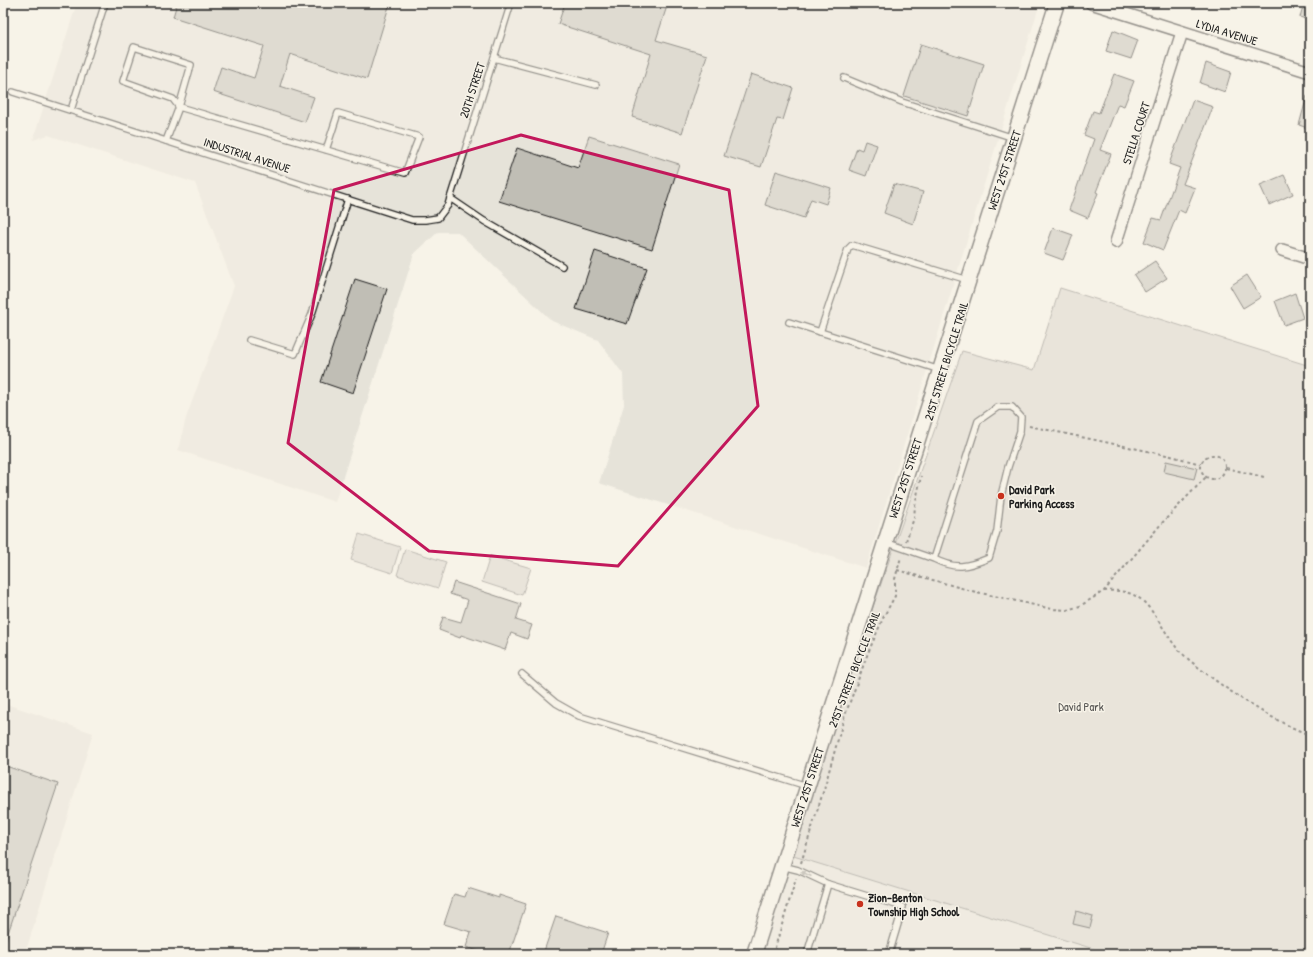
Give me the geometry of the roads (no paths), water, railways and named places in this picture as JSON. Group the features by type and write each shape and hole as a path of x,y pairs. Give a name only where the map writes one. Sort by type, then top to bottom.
{"street":[{"name":"WEST 21ST STREET","path":"754,954 1057,3"},
{"name":"LYDIA AVENUE","path":"1091,3 1310,72"},
{"name":"STELLA COURT","path":"1116,242 1182,32"},
{"path":"1282,250 1310,259"}],"lane":[{"path":"71,110 105,3"},
{"name":"20TH STREET","path":"454,183 511,3"},
{"path":"166,141 179,107 191,65 134,47 123,81 173,99 179,107 326,150 405,173 418,137 338,113 326,150"},
{"path":"494,58 596,85"},
{"path":"844,78 902,102 1014,138"},
{"name":"INDUSTRIAL AVENUE","path":"13,92 412,220 438,218 448,204 454,183"},
{"path":"450,198 484,221 562,266"},
{"path":"249,340 295,354 312,314 348,200"},
{"path":"820,332 848,249 852,245 969,280"},
{"path":"789,322 940,370"},
{"path":"885,542 934,559 947,566 970,566 989,558 997,530 1001,496 1008,467 1020,431 1021,417 1012,407 998,408 978,421 934,559"},
{"path":"522,674 556,703 579,716 808,786"},
{"path":"782,866 798,870 828,884 903,907 889,954"},
{"path":"807,954 828,884"}],"place":[{"name":"David Park Parking Access","path":"1001,496"},
{"name":"Zion-Benton Township High School","path":"860,904"}],"park label":[{"name":"David Park","path":"1081,706"}]}
